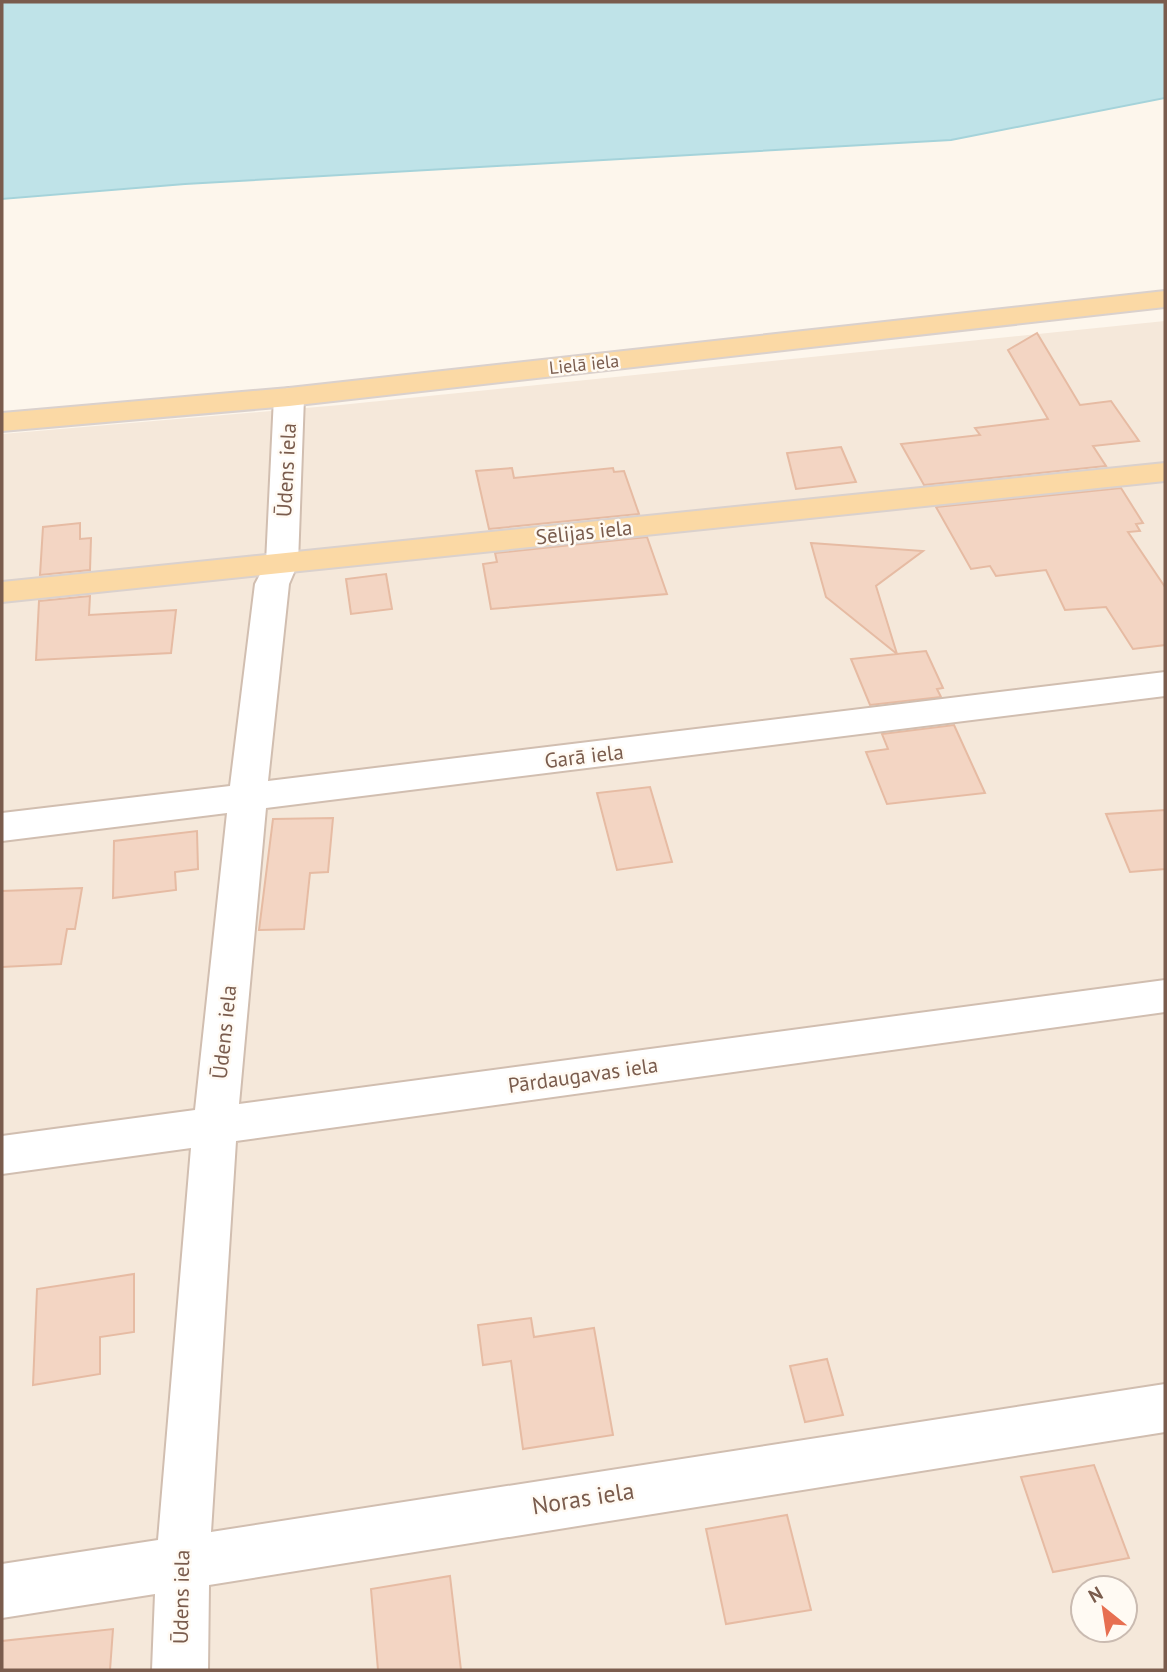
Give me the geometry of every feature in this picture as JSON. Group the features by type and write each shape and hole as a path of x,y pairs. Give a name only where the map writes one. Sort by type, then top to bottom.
{"main road":[{"name":"Lielā iela","path":"2,422 289,397 1165,299"},
{"name":"Sēlijas iela","path":"2,592 1165,471"}],"street":[{"name":"Ūdens iela","path":"180,1670 181,1561 214,1125 246,798 272,584 282,564 289,397"},
{"name":"Garā iela","path":"2,827 1165,684"},
{"name":"Pārdaugavas iela","path":"2,1155 1165,996"},
{"name":"Noras iela","path":"2,1591 1165,1408"}],"shaded area":[{"path":"1165,321 1165,1670 2,1670 2,434 340,405"}],"water":[{"path":"2,2 1165,2 1165,98 951,140 185,184 2,199"}],"building":[{"path":"1037,333 1080,405 1111,401 1139,441 1093,446 1106,466 924,485 901,444 980,435 975,428 1048,419 1008,350"},
{"path":"841,447 856,482 796,489 787,453"},
{"path":"512,468 514,478 613,468 614,472 624,471 639,514 489,529 476,471"},
{"path":"1121,488 1143,523 1136,524 1140,531 1128,532 1165,587 1165,645 1133,649 1106,607 1065,610 1046,570 996,576 990,566 971,569 936,507"},
{"path":"80,523 80,539 91,538 90,570 40,575 43,527"},
{"path":"647,537 667,594 491,609 483,564 497,562 495,553"},
{"path":"811,543 923,551 876,586 897,654 826,597"},
{"path":"386,574 392,609 351,614 346,579"},
{"path":"90,596 89,615 176,610 171,653 36,660 39,601"},
{"path":"926,651 943,688 937,689 941,697 870,705 851,659"},
{"path":"954,725 985,793 887,804 866,752 888,749 882,734"},
{"path":"650,787 672,862 617,870 597,793"},
{"path":"1165,810 1165,869 1130,872 1106,814"},
{"path":"333,818 328,872 310,873 304,929 259,930 273,819"},
{"path":"197,831 198,869 175,872 176,890 113,898 114,841"},
{"path":"82,888 75,929 67,929 61,964 2,967 2,891"},
{"path":"134,1274 134,1332 100,1337 100,1374 33,1385 37,1289"},
{"path":"531,1318 534,1337 594,1328 613,1435 523,1449 511,1361 483,1365 478,1325"},
{"path":"827,1359 843,1415 805,1422 790,1366"},
{"path":"1094,1465 1129,1558 1053,1572 1021,1477"},
{"path":"787,1515 811,1610 726,1624 706,1529"},
{"path":"450,1576 461,1670 378,1670 371,1589"},
{"path":"113,1629 110,1670 2,1670 2,1641"}]}
